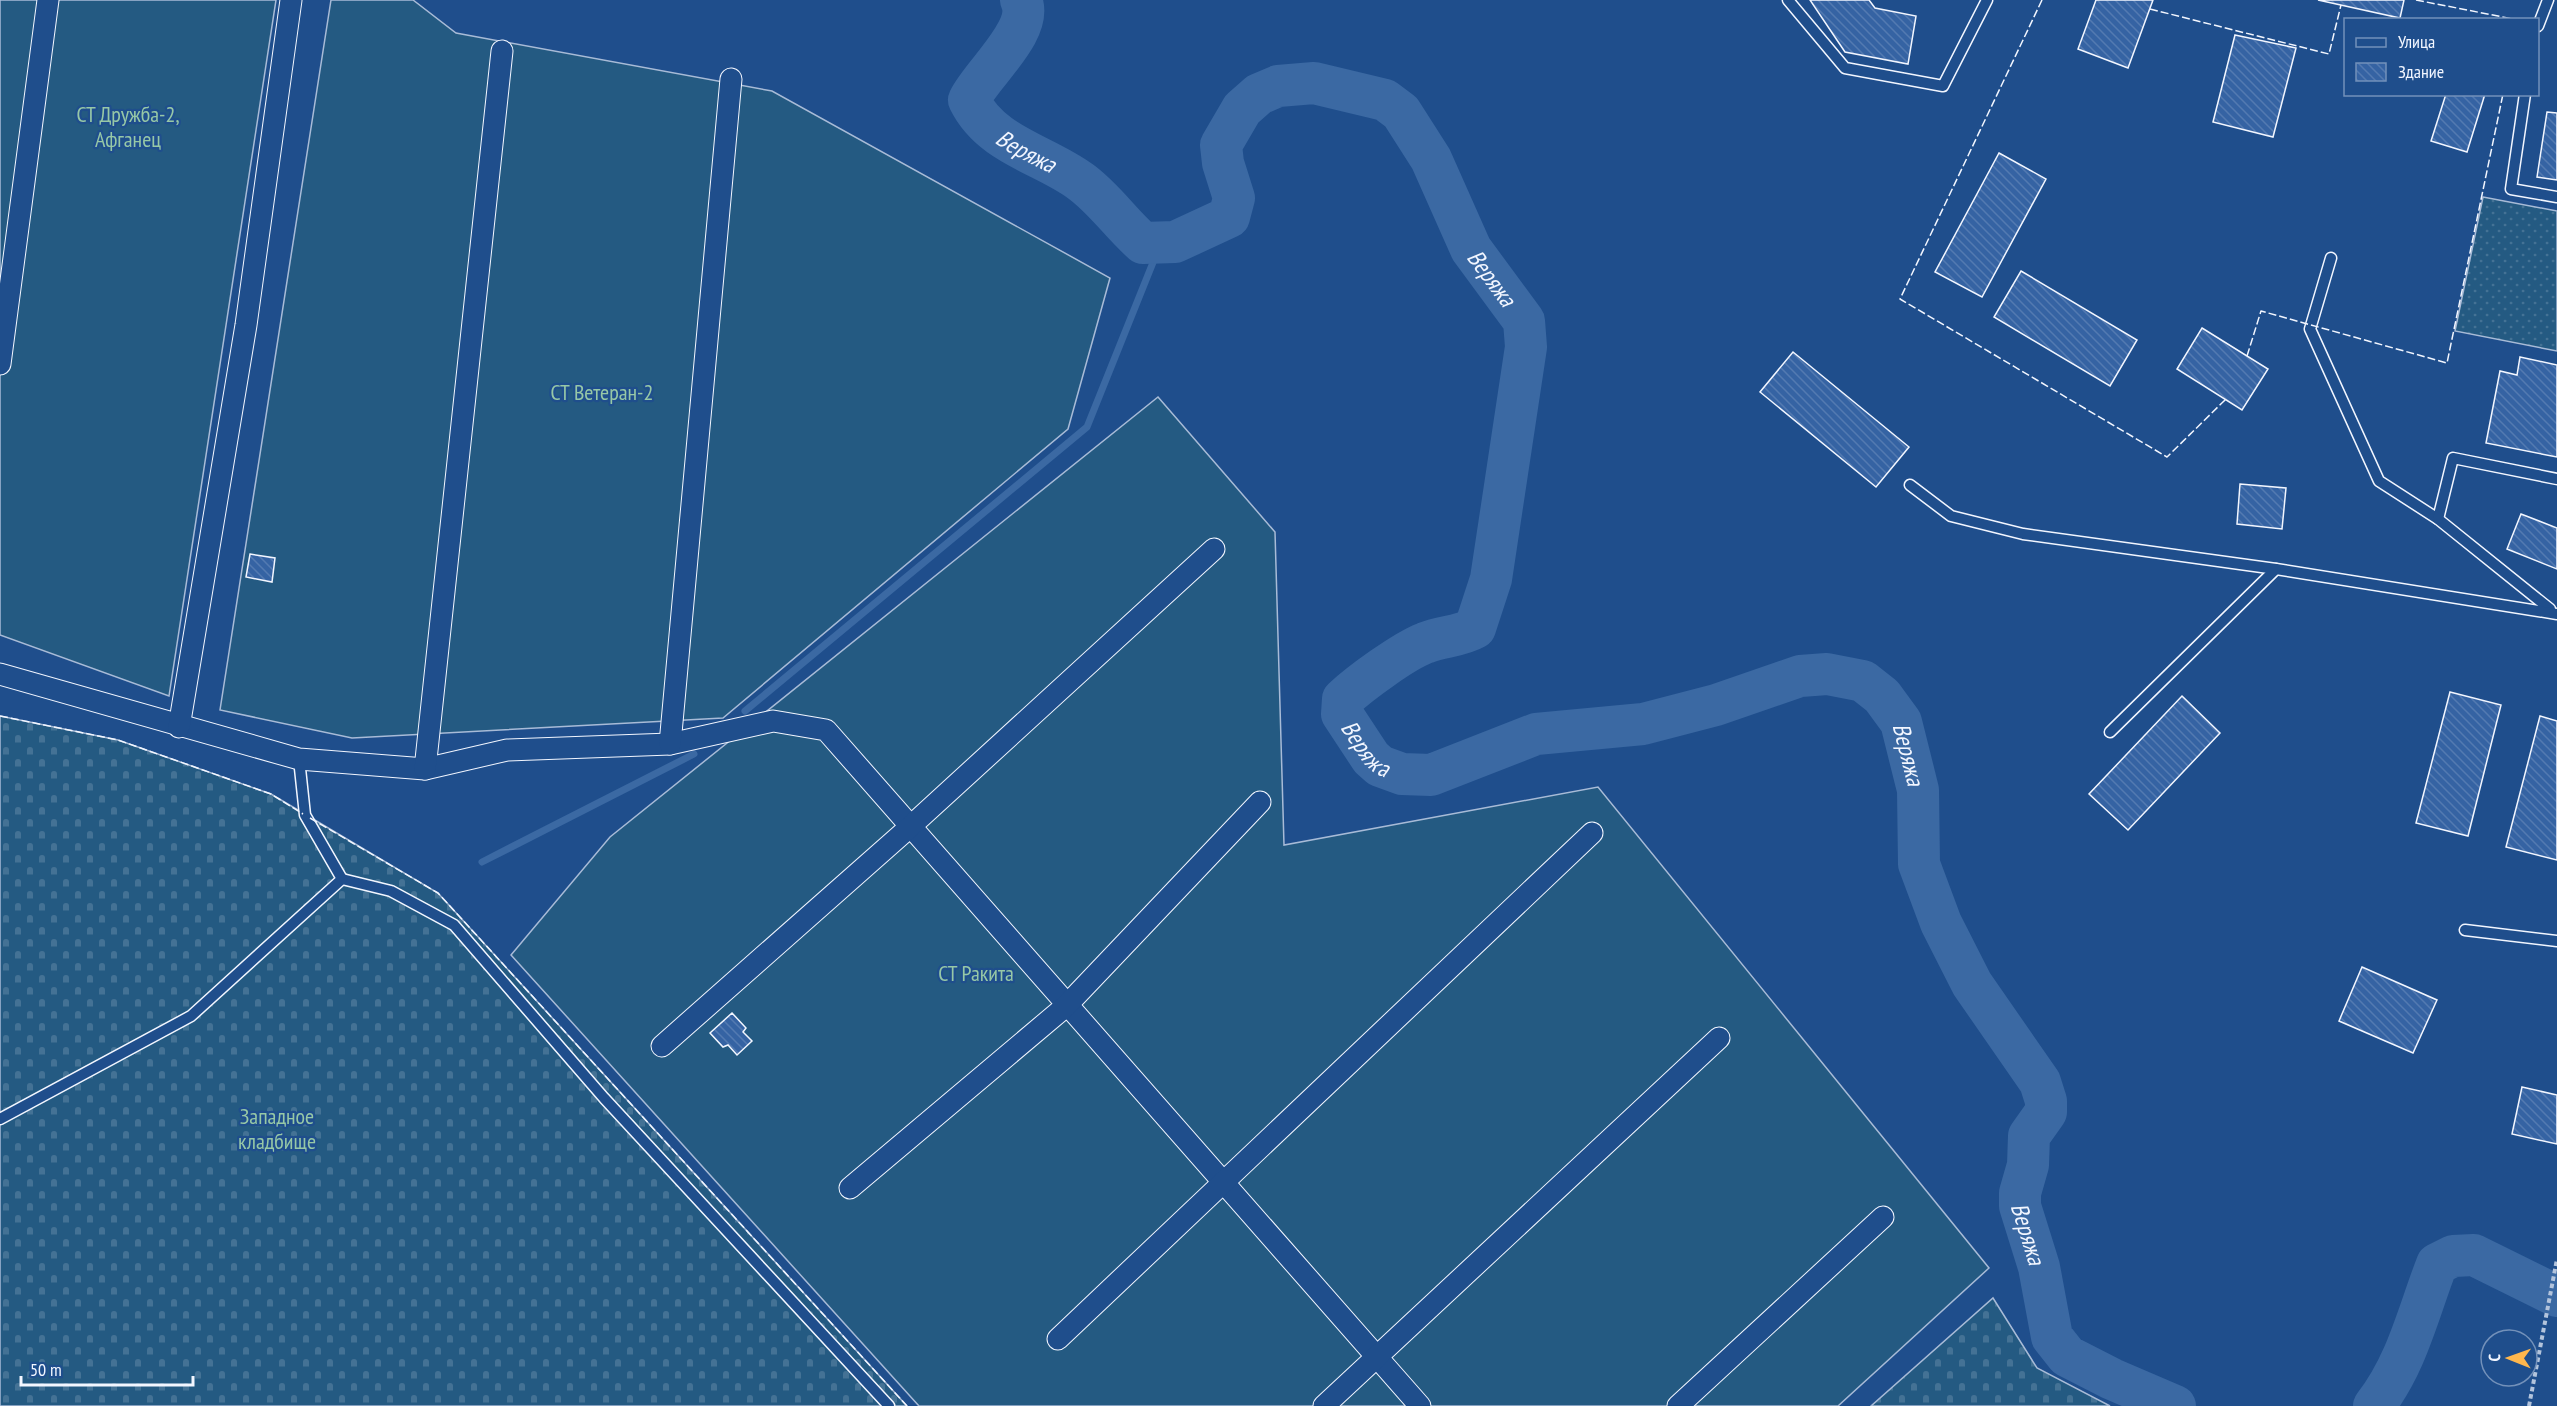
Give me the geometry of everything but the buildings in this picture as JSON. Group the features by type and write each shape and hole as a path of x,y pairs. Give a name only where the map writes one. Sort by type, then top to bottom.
{"street":[{"path":"0,364 48,0"},
{"path":"178,727 246,325 291,0"},
{"path":"426,769 502,51"},
{"path":"670,744 731,79"},
{"path":"662,1046 911,826 1214,549"},
{"path":"0,674 178,727 299,759 426,769 507,750 670,744 773,721 826,730 1419,1406"},
{"path":"850,1188 1066,1006 1260,802"},
{"path":"1058,1339 1592,833"},
{"path":"1324,1406 1719,1038"},
{"path":"1678,1406 1883,1217"}],"lane":[{"path":"1788,0 1845,68 1943,86 1987,0"},
{"path":"2539,23 2548,0"},
{"path":"2525,96 2511,189 2557,196"},
{"path":"2331,258 2310,329 2379,481 2438,519 2554,612"},
{"path":"2438,519 2453,458 2557,479"},
{"path":"1910,485 1951,516 2023,534 2276,569 2554,612"},
{"path":"2110,732 2276,569"},
{"path":"299,759 304,815 342,879 391,891 454,925 604,1098 889,1406"},
{"path":"0,1119 191,1016 342,879"},
{"path":"2465,930 2557,941"}],"path":[{"path":"2529,1406 2557,1259"}],"green space":[{"name":"СТ Дружба-2, Афганец","path":"0,0 276,0 169,696 0,635"},
{"name":"СТ Ветеран-2","path":"331,0 413,0 456,33 772,91 1110,278 1068,429 723,718 352,738 220,710"},
{"path":"2483,197 2557,211 2557,351 2455,331"},
{"name":"СТ Ракита","path":"1158,397 1275,532 1284,845 1598,787 1989,1268 1838,1406 919,1406 511,955 610,837"},
{"name":"Западное кладбище","path":"0,716 118,740 271,794 438,893 907,1406 0,1406"},
{"path":"1993,1298 2037,1368 2110,1406 1871,1406"}],"waterway":[{"name":"Веряжа","path":"1021,0 1023,12 1021,24 1014,38 969,100 990,128 1080,181 1105,203 1143,243 1175,242 1229,217 1234,198 1223,163 1221,145 1242,109 1259,94 1278,86 1314,83 1385,100 1401,112 1431,159 1471,249 1524,321 1526,347 1491,579 1475,628 1416,647 1382,668 1343,699 1342,714 1371,758 1380,766 1402,774 1431,775 1536,734 1643,724 1716,705 1800,676 1827,674 1863,681 1882,696 1901,722 1918,790 1919,864 1941,923 1972,984 2040,1082 2046,1101 2046,1112 2029,1136 2028,1165 2020,1193 2020,1206 2039,1267 2052,1337 2067,1356 2112,1379 2175,1406"},
{"path":"745,711 1087,427 1160,245"},
{"path":"482,862 694,754"},
{"name":"Веряжа","path":"2374,1406 2395,1373 2411,1338 2437,1264 2453,1256 2474,1255 2557,1296"}],"fence":[{"path":"2042,0 1900,299 2167,457 2226,399"},
{"path":"2416,0 2508,18"},
{"path":"2150,9 2329,54 2341,5"},
{"path":"2247,356 2261,311 2447,363 2503,96"},
{"path":"0,716 118,740 271,794 303,814"},
{"path":"310,818 438,893 907,1406"}]}
